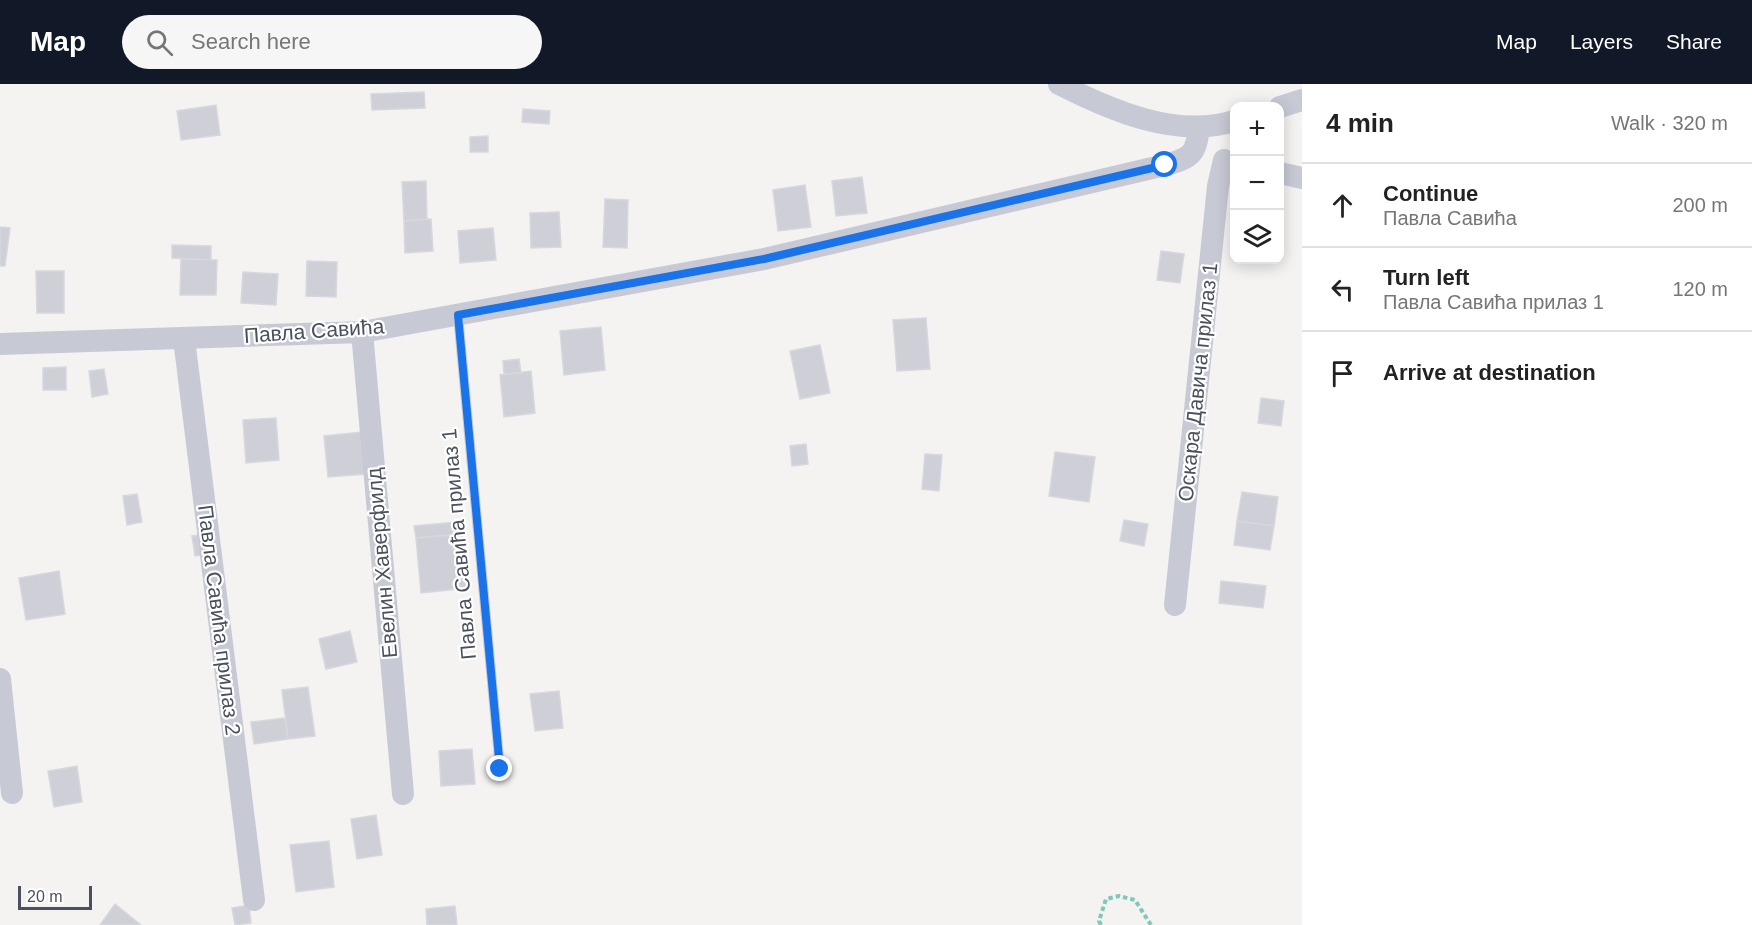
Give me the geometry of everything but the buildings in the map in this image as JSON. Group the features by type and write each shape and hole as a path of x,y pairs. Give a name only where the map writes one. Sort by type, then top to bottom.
{"street":[{"path":"1059,84 1135,116 1171,125 1198,136 1229,162"},
{"path":"1284,106 1302,100"},
{"path":"1198,136 1230,123"},
{"name":"Павла Савића","path":"0,344 362,332 776,257 1188,159 1198,136"},
{"name":"Оскара Давича прилаз 1","path":"1175,605 1218,186 1229,162"},
{"path":"1284,174 1302,178"},
{"name":"Евелин Хаверфилд","path":"362,332 403,794"},
{"name":"Павла Савића прилаз 2","path":"184,339 254,900"},
{"path":"0,679 12,793"}],"lane":[{"name":"Павла Савића прилаз 1","path":"458,315 500,769"}],"path":[{"path":"1101,925 1099,921 1101,909 1106,899 1119,896 1135,900 1150,925"}],"route":[{"path":"500,769 458,315 764,259 1165,165"}]}
